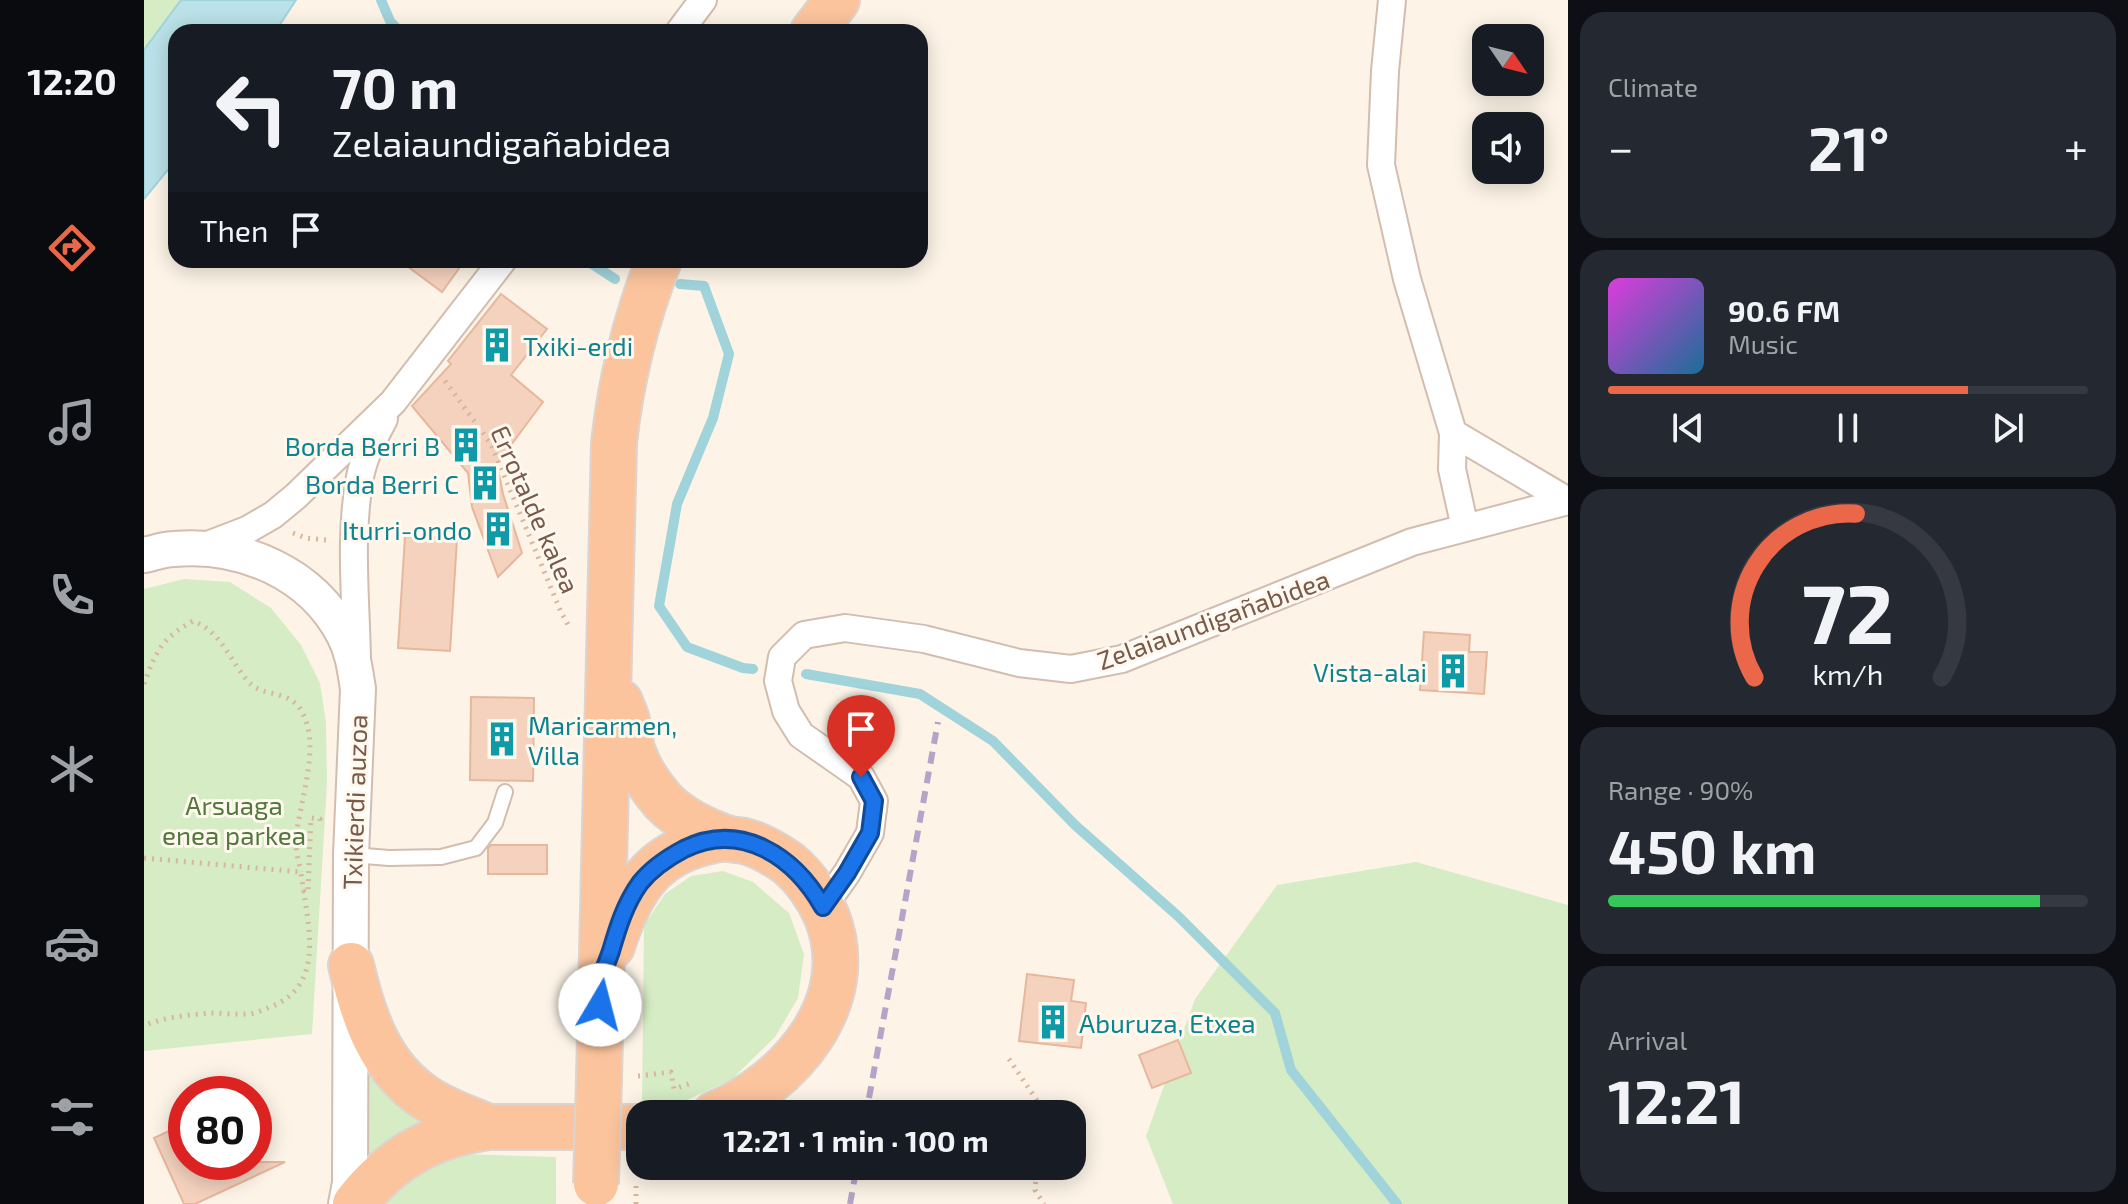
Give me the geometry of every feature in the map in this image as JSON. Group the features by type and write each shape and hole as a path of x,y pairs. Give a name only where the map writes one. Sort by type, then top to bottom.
{"highway":[{"path":"819,24 837,0"},
{"path":"596,1194 618,1078 601,980 614,443 633,332 656,268"},
{"path":"608,675 628,721 632,749 646,780 665,804 690,822 767,850 785,861 813,890 831,928 835,972 823,1016 793,1060 770,1082 743,1100"},
{"path":"601,980 622,914 642,881 671,856 707,841 727,838"},
{"path":"351,965 367,1023 391,1067 426,1099 488,1127"},
{"path":"355,1204 376,1179 396,1162 440,1138 464,1131 488,1127 626,1127"}],"street":[{"path":"685,24 703,0"},
{"path":"1392,0 1381,165 1407,279 1453,433 1452,469 1465,528"},
{"path":"197,549 247,530 273,515 296,496 393,402 497,268"},
{"path":"358,689 355,541 360,478 368,450 393,402"},
{"path":"1453,433 1568,501"},
{"name":"Zelaiaundigañabidea","path":"823,907 870,833 874,801 861,777 801,735 786,711 778,681 782,657 804,635 845,628 924,639 1019,663 1071,669 1122,659 1412,542 1568,501"},
{"name":"Txikierdi auzoa","path":"144,555 173,549 197,549 246,556 270,564 291,575 330,612 354,662 358,689 351,855 350,1183 346,1204"}],"lane":[{"path":"351,855 441,857 476,848 495,823 505,792"}],"path":[{"name":"Errotalde kalea","path":"424,362 446,382 491,444 561,612 585,652 608,675"},
{"path":"144,684 152,660 171,633 193,621 208,627 248,682 262,692 291,698 303,713 309,737 295,843 309,940 307,973 296,992 278,1004 250,1014 211,1013 155,1021 144,1026"},
{"path":"144,858 301,872"},
{"path":"1009,1059 1037,1100"},
{"path":"618,1078 671,1072 674,1089 696,1081 708,1100"},
{"path":"1036,1180 1035,1190 1044,1204"}],"green space":[{"path":"144,0 181,0 144,50"},
{"name":"Arsuaga enea parkea","path":"184,579 230,582 271,608 301,645 320,683 326,723 327,783 312,1034 144,1051 144,589"},
{"path":"1416,862 1568,905 1568,1204 1173,1204 1146,1136 1195,999 1277,885"},
{"path":"723,871 753,882 789,913 804,954 798,998 775,1037 732,1079 687,1100 642,1100 644,925 665,894 691,876"},
{"path":"368,1058 449,1125 366,1169"},
{"path":"462,1154 556,1157 556,1204 385,1204 411,1175"}],"water":[{"path":"181,0 296,0 280,24 168,24 168,170 144,199 144,50"}],"building":[{"path":"410,268 459,268 442,292"},
{"path":"501,294 547,329 511,375 543,402 497,464 522,553 498,577 472,507 468,473 412,406 451,364 448,361"},
{"path":"405,536 457,539 450,651 398,648"},
{"name":"Vista-alai","path":"1424,632 1470,635 1469,652 1487,652 1484,694 1420,690"},
{"name":"Maricarmen, Villa","path":"471,697 534,698 533,781 470,780"},
{"path":"491,845 547,845 547,874 488,874 488,848"},
{"name":"Aburuza, Etxea","path":"1027,974 1074,980 1071,1001 1086,1003 1081,1048 1019,1041"},
{"path":"1178,1040 1191,1073 1152,1088 1139,1055"},
{"path":"168,1131 168,1169 154,1138"},
{"path":"173,1180 246,1180 195,1204 184,1204"}],"waterway":[{"path":"381,0 393,24"},
{"path":"598,268 615,279"},
{"path":"680,284 704,286 729,354 713,418 677,504 659,606 687,647 753,669"},
{"path":"806,674 920,694 993,741 1075,825 1179,917 1275,1013 1291,1070 1397,1204"}],"railway":[{"path":"869,1098 938,722"},
{"path":"850,1204 854,1180"}],"place":[{"name":"Txiki-erdi","path":"497,345"},
{"name":"Borda Berri B","path":"466,445"},
{"name":"Borda Berri C","path":"485,483"},
{"name":"Iturri-ondo","path":"498,529"},
{"name":"Vista-alai","path":"1453,671"},
{"name":"Maricarmen, Villa","path":"502,739"},
{"name":"Aburuza, Etxea","path":"1053,1022"}],"route":[{"path":"600,1005 601,980 622,914 631,897 656,867 689,847 727,838 767,850 800,874 823,907 870,833 874,801 861,777"}]}
